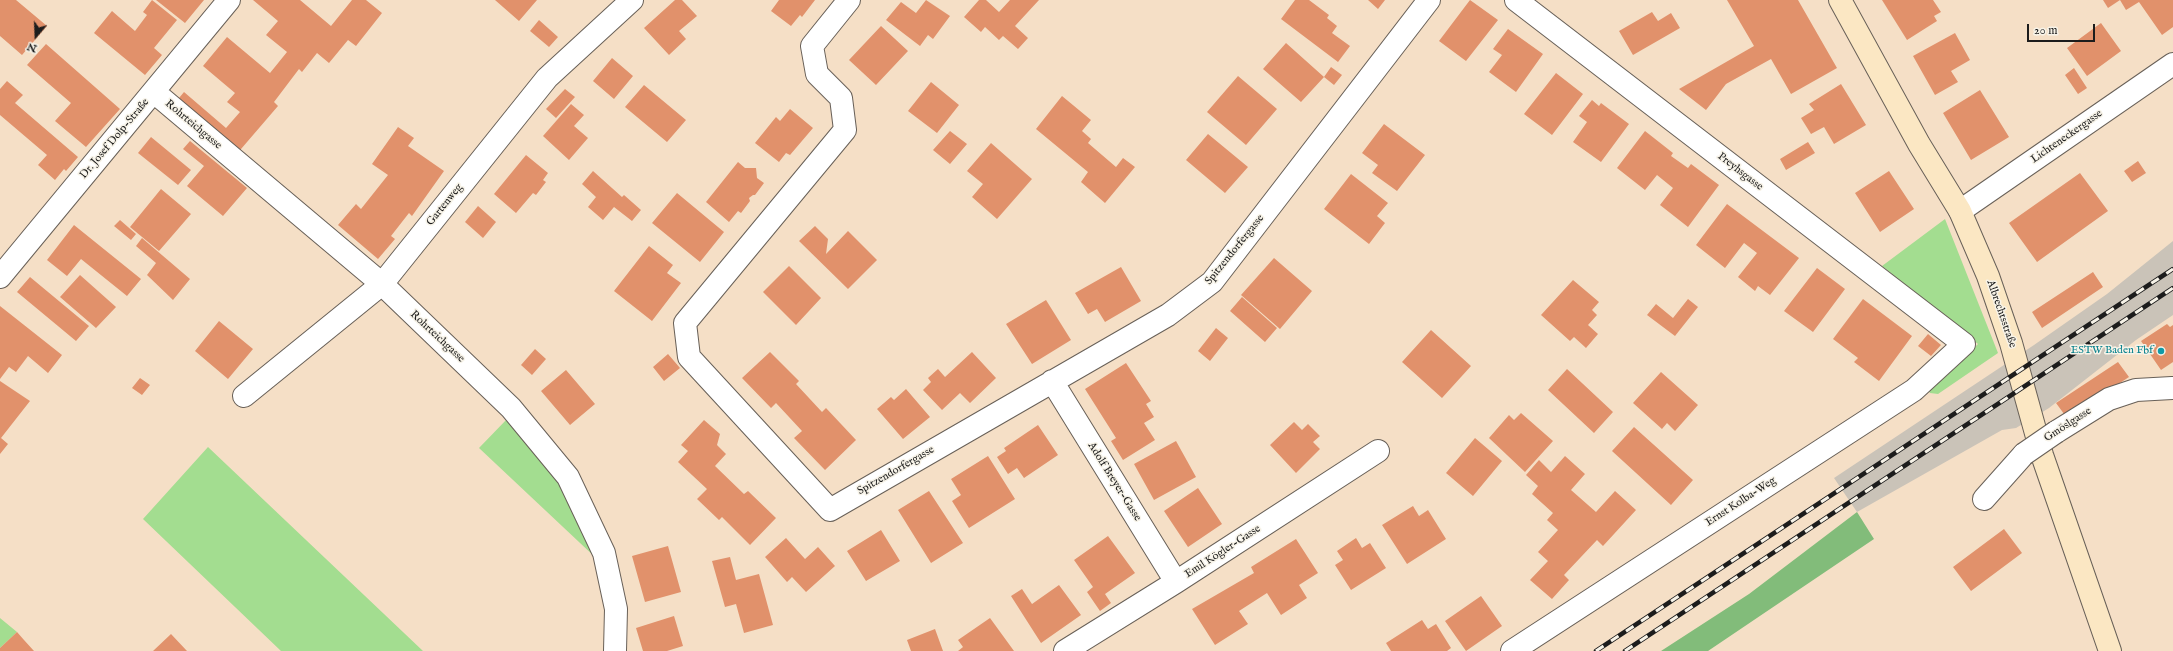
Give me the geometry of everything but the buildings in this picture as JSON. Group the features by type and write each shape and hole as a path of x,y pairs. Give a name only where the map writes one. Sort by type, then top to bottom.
{"street":[{"name":"Dr. Josef Dolp-Straße","path":"0,277 229,0"},
{"name":"Gartenweg","path":"244,396 382,284 547,78 632,0"},
{"name":"Spitzendorfergasse","path":"849,0 812,46 817,74 841,98 845,130 684,323 689,357 830,510 1168,315 1212,282 1429,0"},
{"name":"Preyhsgasse","path":"1516,0 1964,344"},
{"name":"Albrechtsstraße","path":"1840,0 1919,144 1960,211 1988,276 2008,336 2042,455 2110,651"},
{"name":"Lichteneckergasse","path":"1960,211 2173,64"},
{"name":"Rohrteichgasse","path":"154,92 382,284 512,408 568,477 604,553 616,609 615,651"},
{"name":"Ernst Kolba-Weg","path":"1512,651 1914,390 1964,344"},
{"name":"Adolf Breyer-Gasse","path":"1052,381 1176,582"},
{"name":"Gmöslgasse","path":"1984,499 2024,454 2109,399 2136,390 2172,388"},
{"name":"Emil Kögler-Gasse","path":"1065,651 1176,582 1378,451"}],"shaded area":[{"path":"2173,241 2173,315 2136,340 2049,408 2016,428 2002,430 1857,512 1834,478 2034,345 2107,294"}],"green space":[{"path":"1945,219 1998,353 1938,394 1930,393 1928,390 1978,344 1882,266"},
{"path":"508,418 562,479 596,558 479,448"},
{"path":"208,447 423,651 281,651 143,519"},
{"path":"1857,512 1874,539 1708,651 1661,651 1749,594"},
{"path":"0,618 17,632 0,648"}],"railway":[{"path":"1596,651 2173,269"},
{"path":"1625,651 2173,288"}],"place":[{"name":"ESTW Baden Fbf","path":"2161,351"}]}
